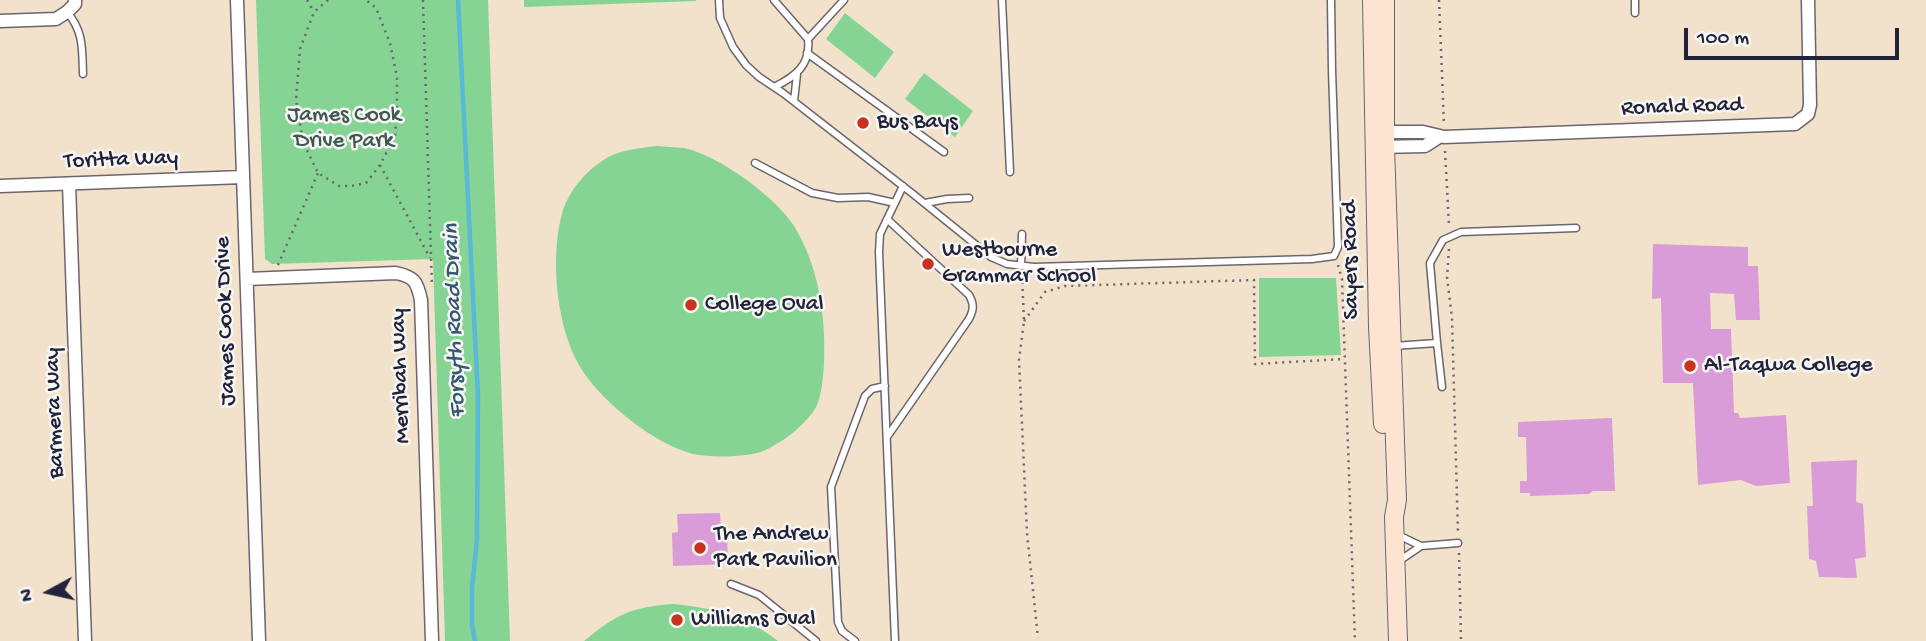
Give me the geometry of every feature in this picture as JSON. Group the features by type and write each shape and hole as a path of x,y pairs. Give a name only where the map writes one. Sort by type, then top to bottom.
{"main road":[{"name":"Sayers Road","path":"1372,0 1380,139 1386,347 1397,500 1394,525 1398,641"},
{"name":"Sayers Road","path":"1380,139 1385,0"}],"street":[{"path":"0,21 56,19 75,4 75,0"},
{"name":"James Cook Drive","path":"237,0 259,641"},
{"name":"Ronald Road","path":"1380,139 1423,132 1442,137 1795,124 1808,114 1810,104 1808,0"},
{"name":"Toritta Way","path":"0,186 243,177"},
{"name":"Barmera Way","path":"69,184 85,641"},
{"name":"Merribah Way","path":"247,279 396,273 413,279 418,286 421,300 432,641"}],"lane":[{"path":"719,0 720,18 733,47 747,65 991,257 1007,264 1034,267 1334,256 1338,247 1331,0"},
{"path":"774,0 808,39 809,48 797,74 774,87"},
{"path":"808,39 844,0"},
{"path":"1002,0 1010,172"},
{"path":"1635,0 1635,13"},
{"path":"67,12 82,37 83,74"},
{"path":"807,53 944,152"},
{"path":"794,101 797,74"},
{"path":"755,163 812,193 838,198 868,197 895,203"},
{"path":"895,641 880,234 903,186"},
{"path":"925,203 969,198"},
{"path":"887,219 969,295 973,303 973,312 969,319 887,437"},
{"path":"1442,387 1430,263 1443,240 1461,232 1576,228"},
{"path":"1021,265 1022,234"},
{"path":"1386,347 1437,343"},
{"path":"855,641 842,631 838,622 831,487 865,396 872,389 885,386"},
{"path":"1394,525 1421,546"},
{"path":"1395,565 1421,546 1458,543"},
{"path":"730,584 759,595 816,641"}],"path":[{"path":"307,0 314,12"},
{"path":"328,0 314,12 300,49 296,100 303,142 318,173 339,186 366,183 380,165 395,136 397,77 390,43 376,8 366,0"},
{"path":"376,8 380,0"},
{"path":"1439,0 1461,641"},
{"path":"380,165 431,260"},
{"path":"278,265 318,173"},
{"path":"1334,256 1342,279 1355,641"},
{"path":"1021,265 1024,321 1019,360 1027,533 1038,638"},
{"path":"1024,321 1045,292 1065,286 1254,280 1255,365 1344,359"}],"green space":[{"name":"James Cook Drive Park","path":"256,0 488,0 510,641 445,641 433,259 272,264 265,259"},
{"path":"524,0 696,0 696,1 524,7"},
{"path":"845,13 894,52 875,78 826,39"},
{"path":"924,73 973,111 955,137 905,99"},
{"name":"College Oval","path":"657,146 698,152 745,179 786,215 810,258 819,292 824,328 824,364 820,395 814,410 801,426 785,439 761,452 736,456 700,455 663,442 632,422 593,385 574,356 567,337 561,316 556,271 556,249 566,203 584,176 608,157 628,150"},
{"path":"1259,278 1336,278 1341,355 1259,357"},
{"name":"Williams Oval","path":"674,604 702,608 741,619 778,641 584,641 625,614 646,607"}],"building":[{"path":"1653,244 1748,247 1748,266 1758,266 1760,320 1736,320 1734,294 1710,293 1711,329 1731,329 1734,413 1738,413 1740,418 1786,415 1790,483 1756,486 1741,480 1698,485 1693,383 1663,383 1661,298 1652,299"},
{"path":"1612,418 1615,491 1530,496 1530,493 1520,493 1520,481 1527,481 1526,437 1518,437 1518,422"},
{"path":"1857,460 1856,502 1863,504 1866,557 1855,559 1857,578 1819,577 1816,561 1809,559 1807,506 1813,506 1811,462"},
{"name":"The Andrew Park Pavilion","path":"720,513 721,530 727,531 728,564 673,566 672,533 678,532 677,514"}],"waterway":[{"name":"Forsyth Road Drain","path":"458,0 478,396 477,539 472,588 475,641"}],"place":[{"name":"Bus Bays","path":"863,123"},
{"name":"Westbourne Grammar School","path":"928,264"},
{"name":"College Oval","path":"691,305"},
{"name":"Al-Taqwa College","path":"1690,366"},
{"name":"The Andrew Park Pavilion","path":"700,548"},
{"name":"Williams Oval","path":"677,620"}]}
